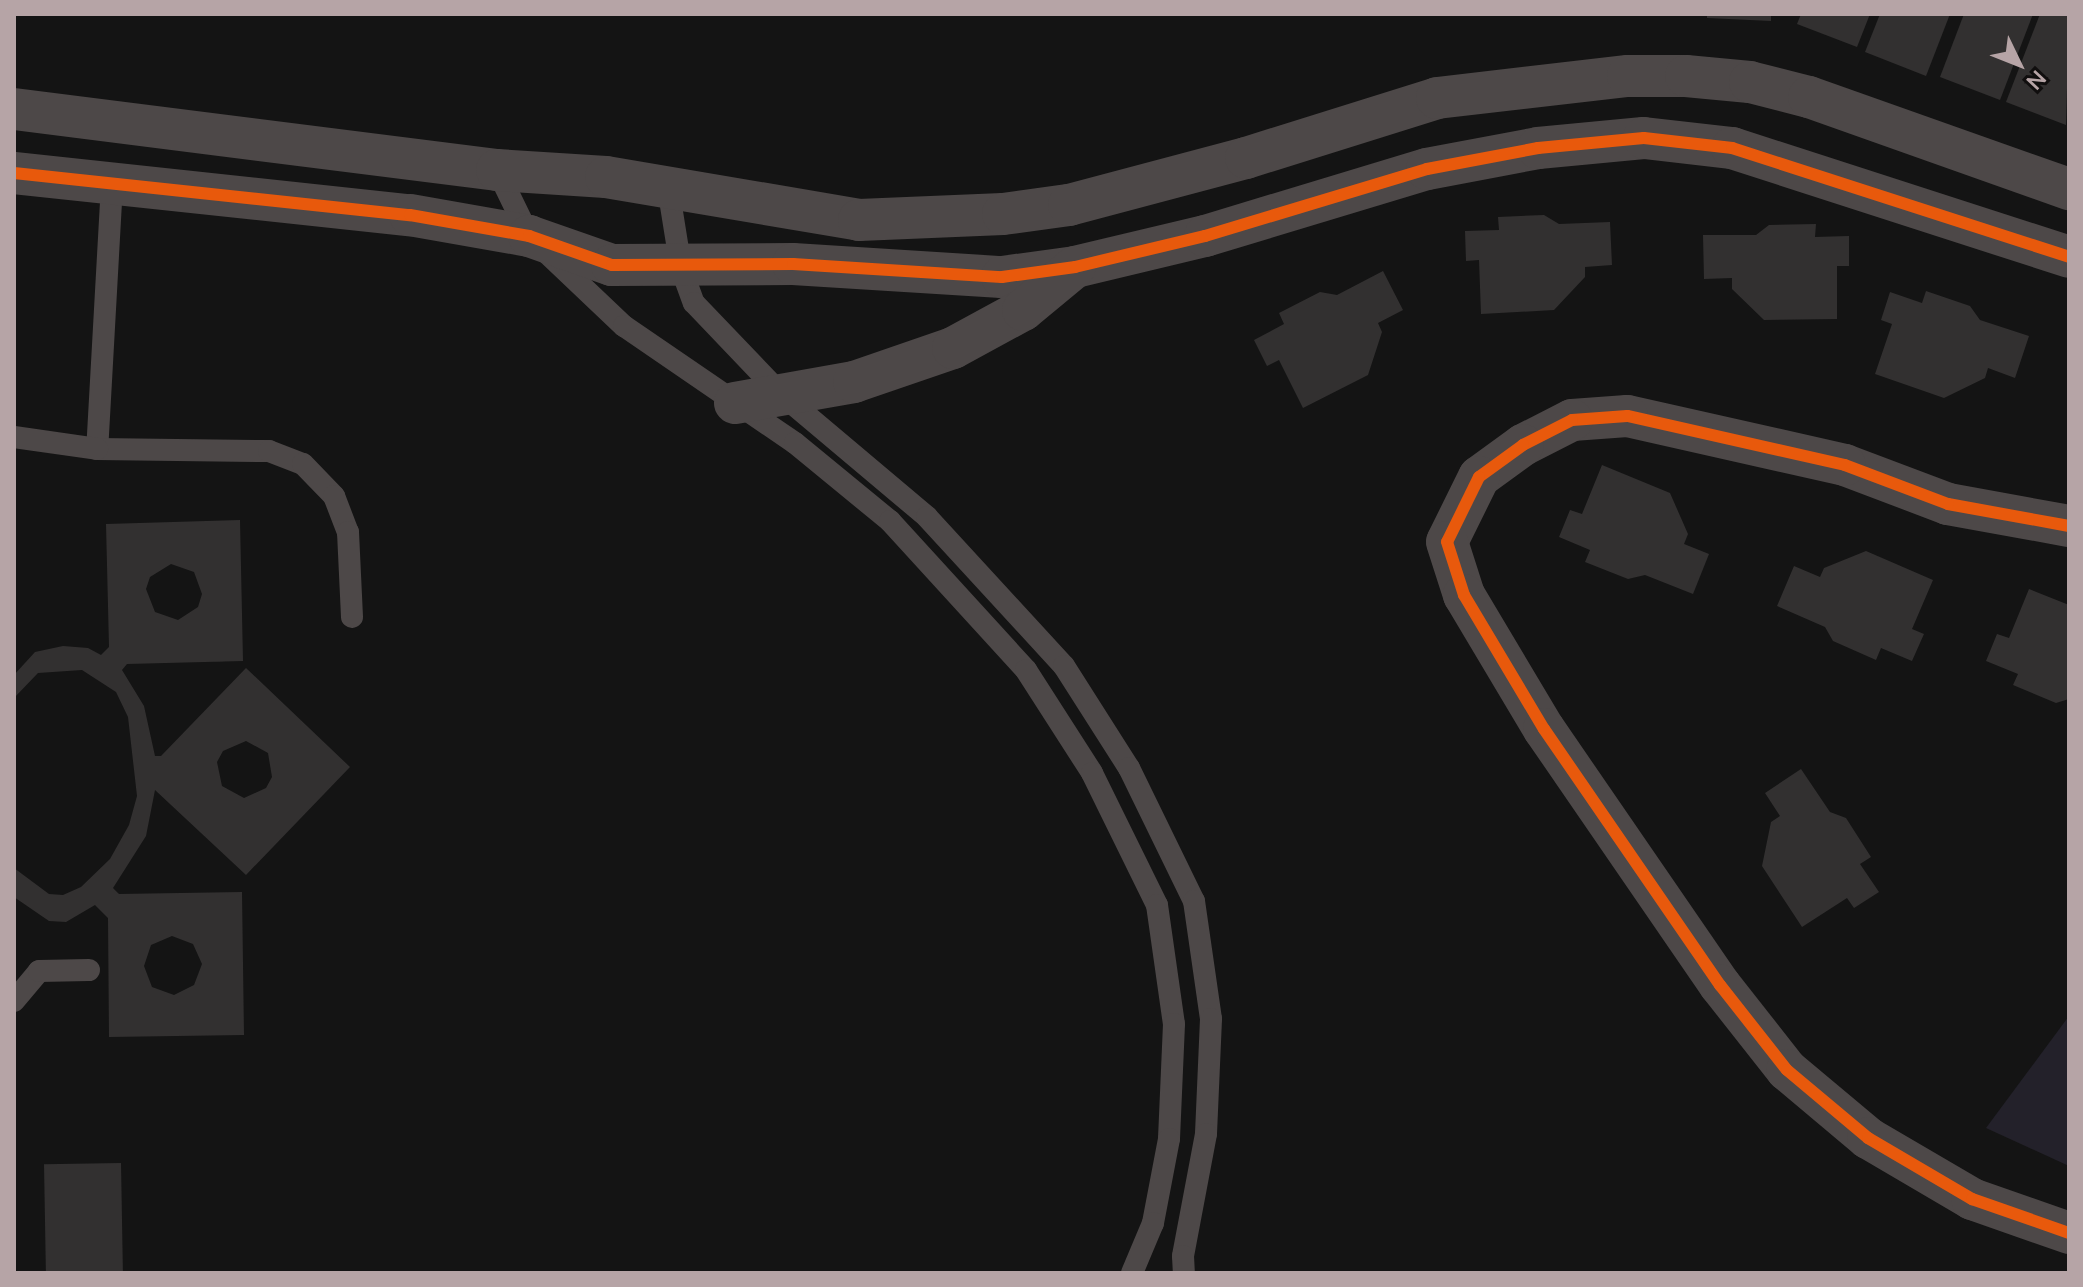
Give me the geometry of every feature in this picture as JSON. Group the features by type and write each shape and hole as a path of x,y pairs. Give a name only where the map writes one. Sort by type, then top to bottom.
{"street":[{"path":"14,109 497,170 668,187 859,220 1003,214 1148,187 1437,98 1628,76 1686,76 1750,82 1809,97 2069,189"},
{"path":"14,173 410,215 529,236 612,265 681,268 793,264 1002,277 1075,267 1205,236 1427,169 1538,148 1644,138 1732,148 2069,257"},
{"path":"735,403 854,382 953,348 1023,310 1075,267"},
{"path":"2069,526 1948,504 1845,465 1627,416 1572,420 1523,445 1479,477 1447,542 1464,595 1544,729 1720,985 1787,1070 1868,1138 1972,1199 2069,1233"}],"lane":[{"path":"497,170 529,236 624,326 795,443 890,521 1026,670 1092,773 1157,905 1174,1024 1169,1139 1153,1223 1132,1273"},
{"path":"97,449 112,184"},
{"path":"668,187 681,268 694,303 780,393 927,517 1064,666 1129,768 1194,901 1211,1019 1206,1134 1183,1256 1184,1273"},
{"path":"14,437 97,449 269,451 303,464 334,496 348,532 352,617"},
{"path":"14,1001 39,971 89,970"}],"shaded area":[{"path":"2069,1016 2069,1166 1986,1128"}],"building":[{"path":"1707,14 1771,14 1771,21 1707,18"},
{"path":"1801,14 1870,14 1857,47 1797,24"},
{"path":"1880,14 1950,14 1926,76 1865,52"},
{"path":"1964,14 2033,14 2000,100 1940,77"},
{"path":"2040,14 2069,14 2066,125 2006,102"},
{"path":"1544,215 1559,224 1610,222 1612,265 1585,267 1585,277 1554,310 1481,314 1479,260 1466,261 1465,231 1499,230 1498,217"},
{"path":"1816,224 1815,237 1849,236 1849,266 1837,266 1837,319 1764,320 1732,289 1732,278 1704,279 1703,235 1756,235 1769,225"},
{"path":"1383,271 1403,310 1378,323 1382,332 1368,375 1303,408 1279,360 1267,366 1254,340 1284,324 1279,313 1320,292 1337,295"},
{"path":"1926,291 1970,306 1980,320 2029,336 2015,378 1988,368 1985,378 1944,398 1875,374 1892,324 1881,320 1890,292 1922,303"},
{"path":"1602,465 1670,493 1688,534 1684,544 1709,554 1693,594 1645,575 1628,579 1585,562 1590,550 1559,537 1570,510 1582,514"},
{"path":"240,520 243,661 127,664 122,670 144,706 155,756 161,756 246,668 350,767 246,875 155,790 146,836 113,888 119,894 242,892 244,1035 109,1037 108,918 95,905 66,922 49,921 14,897 14,868 49,894 63,895 81,887 110,859 129,825 137,796 128,717 116,692 82,670 38,673 14,698 14,675 35,652 63,646 88,648 101,655 109,647 106,524","holes":["171,564 194,572 202,594 198,607 178,620 155,612 146,589 150,577","246,741 268,753 272,777 266,788 244,798 222,786 217,762 223,751","172,936 193,944 202,964 194,985 174,995 152,987 144,966 151,945"]},
{"path":"1866,551 1933,580 1912,629 1924,634 1912,661 1881,648 1876,660 1833,641 1825,627 1777,606 1794,566 1820,577 1824,568"},
{"path":"2029,589 2069,605 2069,699 2056,703 2013,685 2018,674 1986,661 1997,634 2009,638"},
{"path":"1801,769 1830,812 1846,818 1871,857 1860,864 1879,892 1854,908 1847,898 1802,927 1762,866 1771,822 1780,816 1765,793"},
{"path":"121,1163 123,1273 46,1273 44,1164"}],"cycle path":[{"path":"14,173 410,215 529,236 612,265 793,264 1002,277 1075,267 1205,236 1427,169 1538,148 1644,138 1732,148 2069,257"},
{"path":"2069,526 1948,504 1845,465 1627,416 1572,420 1523,445 1479,477 1447,542 1464,595 1544,729 1720,985 1787,1070 1868,1138 1972,1199 2069,1233"}]}
